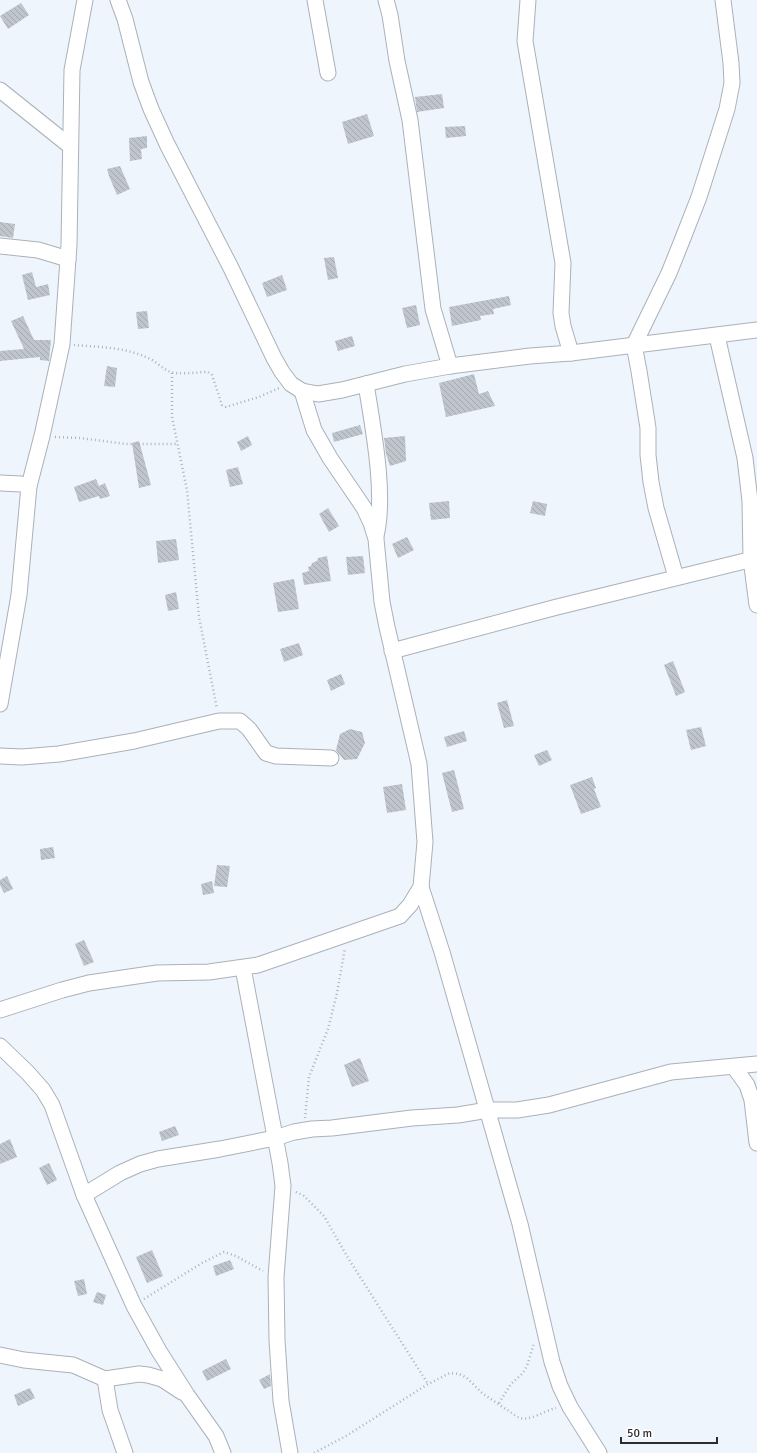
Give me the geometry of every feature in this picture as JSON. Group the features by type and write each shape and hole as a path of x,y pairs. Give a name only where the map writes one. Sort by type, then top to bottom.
{"street":[{"path":"0,704 19,595 30,486 62,344 68,259 72,70 84,0"},
{"path":"118,0 125,19 141,82 167,144 231,268 266,343 282,372 296,387 314,430 330,458 364,508 371,523 376,539 382,602 419,764 425,842 421,887 442,952 520,1224 552,1362 560,1386 570,1407 600,1453"},
{"path":"315,0 328,73"},
{"path":"386,0 410,120 433,309 450,366"},
{"path":"528,0 525,41 563,263 561,313 563,326 571,353"},
{"path":"676,577 656,508 651,482 648,455 648,428 634,345 669,273 683,238 701,190 726,109 732,83 723,0"},
{"path":"0,90 70,146"},
{"path":"0,246 38,250 68,259"},
{"path":"296,387 318,394 342,390 405,374 450,366 717,336 757,330"},
{"path":"717,336 745,458 750,502 757,605"},
{"path":"366,384 373,428 378,477 379,524 376,539"},
{"path":"0,483 30,486"},
{"path":"392,651 557,607 754,558"},
{"path":"0,756 22,757 73,752 134,741 219,722 240,722 249,729 266,753 276,756 331,758"},
{"path":"0,1010 89,983 157,973 210,972 243,968 275,960 400,916 421,887"},
{"path":"243,968 280,1162 283,1186 276,1277 277,1340 281,1401 290,1453"},
{"path":"0,1046 28,1073 52,1105 84,1195 134,1306 159,1351 187,1395 216,1436 223,1453"},
{"path":"84,1195 120,1173 140,1164 158,1159 275,1138 294,1132 488,1110 517,1110 549,1106 671,1072 757,1064"},
{"path":"734,1067 747,1085 752,1100 757,1143"},
{"path":"0,1355 24,1360 73,1365 104,1379 139,1374 148,1375 162,1379 187,1395"},
{"path":"104,1379 110,1410 124,1453"}],"path":[{"path":"62,344 111,348 134,352 149,358 160,367 172,373 208,372 212,375 222,405 226,407 296,387"},
{"path":"172,373 172,417 186,490 199,617 219,722"},
{"path":"42,436 80,438 126,444 177,444"},
{"path":"294,1132 303,1123 305,1118 309,1077 328,1029 337,993 348,935"},
{"path":"283,1186 304,1196 324,1216 348,1258 428,1384"},
{"path":"134,1306 202,1263 224,1252 236,1256 276,1277"},
{"path":"499,1403 511,1384 523,1373 527,1366 541,1317"},
{"path":"314,1453 346,1436 428,1384 450,1374 458,1374 467,1378 482,1392 511,1413 524,1420 548,1410 570,1407"}],"building":[{"path":"21,3 29,15 8,29 0,16"},
{"path":"442,94 444,108 417,112 415,97"},
{"path":"367,114 374,136 348,144 342,122"},
{"path":"465,126 466,136 446,138 445,127"},
{"path":"147,136 147,148 141,149 142,159 130,161 129,138"},
{"path":"120,166 130,189 117,195 107,169"},
{"path":"0,222 15,224 13,238 0,236"},
{"path":"334,257 338,278 328,280 324,258"},
{"path":"32,272 36,287 48,284 50,295 28,300 22,275"},
{"path":"282,275 287,290 267,297 262,283"},
{"path":"509,296 511,305 493,309 494,314 480,316 481,320 452,326 449,307"},
{"path":"416,305 420,325 407,328 402,308"},
{"path":"147,311 149,328 138,329 136,312"},
{"path":"23,316 34,340 51,340 49,361 40,360 40,357 0,361 0,351 24,349 11,321"},
{"path":"352,336 355,346 338,351 335,341"},
{"path":"107,366 117,368 115,387 104,386"},
{"path":"474,374 479,394 488,391 495,406 446,417 439,383"},
{"path":"360,425 363,434 334,442 332,433"},
{"path":"248,436 252,445 241,451 237,442"},
{"path":"405,436 406,461 390,466 386,454 384,438"},
{"path":"139,441 151,485 139,488 132,443"},
{"path":"238,467 243,484 230,487 226,470"},
{"path":"96,479 99,486 105,483 110,496 100,499 99,496 79,502 74,487"},
{"path":"449,501 450,518 431,520 429,503"},
{"path":"533,501 547,504 545,516 530,513"},
{"path":"328,508 339,526 329,532 319,514"},
{"path":"407,537 414,550 398,558 392,544"},
{"path":"176,539 179,560 158,563 156,541"},
{"path":"327,556 331,581 304,585 302,573 309,571 308,567 317,561 318,558"},
{"path":"363,556 365,573 348,575 346,557"},
{"path":"294,579 299,609 278,612 273,583"},
{"path":"176,592 179,609 168,611 165,595"},
{"path":"299,643 303,655 284,662 280,649"},
{"path":"673,661 685,692 676,696 664,665"},
{"path":"341,674 345,684 331,691 327,680"},
{"path":"507,700 514,726 504,728 497,703"},
{"path":"701,727 706,746 691,750 686,730"},
{"path":"350,729 362,732 365,743 357,759 344,760 336,750 340,734"},
{"path":"464,731 467,741 447,747 444,737"},
{"path":"547,750 552,760 539,766 534,755"},
{"path":"454,770 464,809 452,812 442,773"},
{"path":"592,777 596,788 594,789 601,807 581,814 570,785"},
{"path":"402,784 406,810 387,813 383,787"},
{"path":"53,847 55,858 41,860 40,849"},
{"path":"217,865 230,866 227,887 214,886"},
{"path":"7,876 13,889 4,893 0,885 0,880"},
{"path":"212,881 214,893 203,895 201,884"},
{"path":"84,940 94,962 84,966 75,944"},
{"path":"360,1058 369,1081 352,1087 344,1065"},
{"path":"175,1126 179,1135 162,1141 159,1132"},
{"path":"10,1139 17,1157 0,1164 0,1144"},
{"path":"49,1163 57,1180 47,1185 39,1168"},
{"path":"152,1250 163,1276 147,1283 136,1257"},
{"path":"230,1260 234,1269 216,1276 213,1266"},
{"path":"84,1279 87,1294 78,1296 74,1281"},
{"path":"97,1292 106,1295 103,1305 93,1302"},
{"path":"226,1359 231,1369 207,1381 202,1371"},
{"path":"270,1374 271,1386 264,1389 259,1380"},
{"path":"30,1388 35,1398 18,1406 14,1395"}]}
